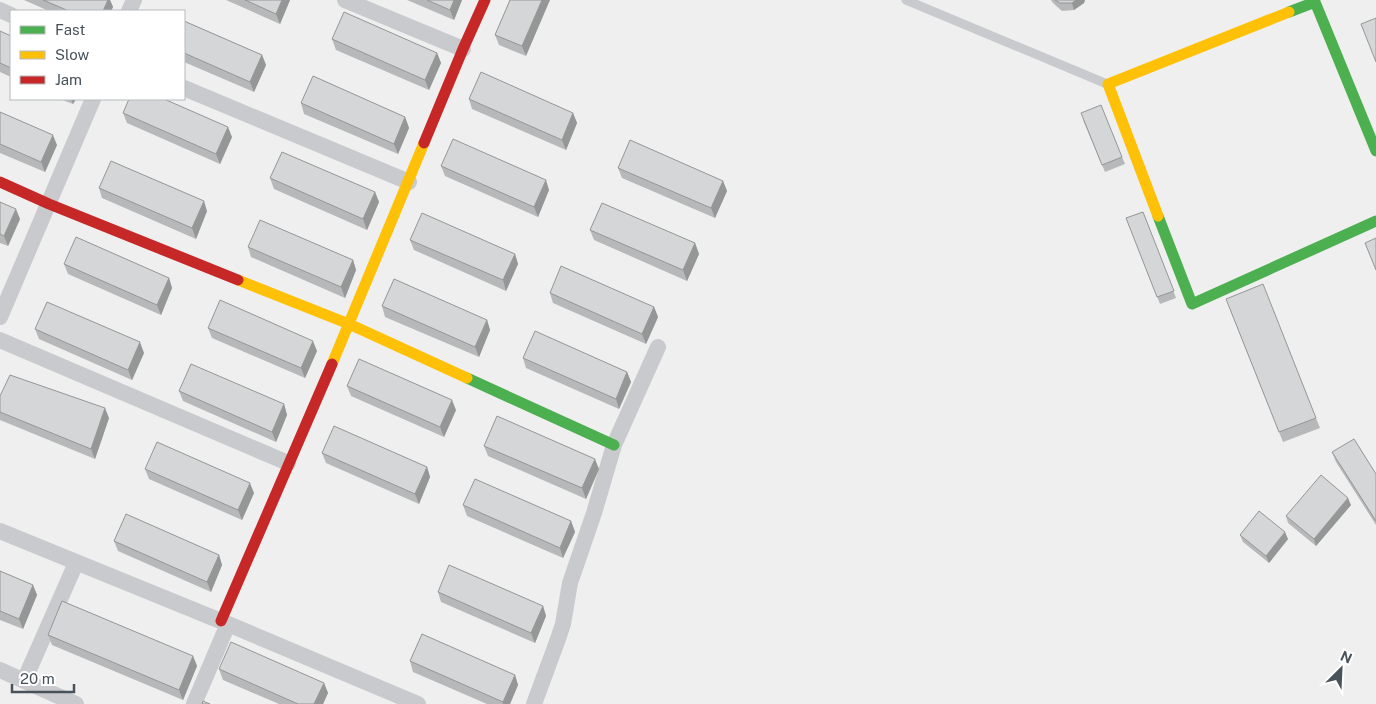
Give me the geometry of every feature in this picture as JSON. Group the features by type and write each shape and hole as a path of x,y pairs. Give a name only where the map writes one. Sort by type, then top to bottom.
{"street":[{"path":"345,0 464,49"},
{"path":"194,704 288,463 349,324 485,0"},
{"path":"1376,151 1315,2 1108,84 1192,304 1376,221"},
{"path":"185,88 409,182"},
{"path":"0,317 93,100"},
{"path":"0,182 49,204 349,324 614,445"},
{"path":"0,340 288,463"},
{"path":"534,704 563,624 570,583 594,513 614,445 658,347"},
{"path":"0,531 225,622 418,704"},
{"path":"24,681 76,563"},
{"path":"0,670 76,704"}],"lane":[{"path":"906,0 1108,84"}],"building":[{"path":"43,0 108,0 103,10 67,10"},
{"path":"245,0 282,0 276,14"},
{"path":"427,0 454,0 450,10"},
{"path":"510,0 542,0 522,46 495,35"},
{"path":"1055,0 1076,0 1072,3 1060,3"},
{"path":"344,12 437,53 425,80 332,39"},
{"path":"1376,18 1376,62 1361,24"},
{"path":"185,21 262,55 250,82 185,53"},
{"path":"0,31 10,36 10,68 0,63"},
{"path":"481,72 573,113 562,140 469,99"},
{"path":"313,76 405,117 394,144 301,103"},
{"path":"129,100 166,100 228,127 216,154 123,113"},
{"path":"1101,105 1122,157 1102,165 1081,113"},
{"path":"0,112 53,135 41,162 0,144"},
{"path":"453,139 546,180 534,207 441,166"},
{"path":"630,140 723,181 711,208 618,168"},
{"path":"282,152 375,192 363,219 270,178"},
{"path":"111,161 204,201 192,228 99,188"},
{"path":"0,202 16,209 4,236 0,234"},
{"path":"602,203 695,243 683,270 590,230"},
{"path":"1143,212 1174,291 1157,297 1126,218"},
{"path":"422,213 515,254 503,280 410,240"},
{"path":"260,220 353,260 341,287 248,247"},
{"path":"76,237 169,278 157,305 64,264"},
{"path":"1376,238 1376,270 1365,243"},
{"path":"561,266 654,307 642,334 550,293"},
{"path":"394,279 487,320 475,347 382,306"},
{"path":"1263,284 1316,418 1279,432 1226,299"},
{"path":"220,300 313,341 301,368 208,328"},
{"path":"47,302 140,342 128,370 35,329"},
{"path":"535,331 627,372 616,399 523,358"},
{"path":"359,359 452,400 440,427 347,386"},
{"path":"191,364 284,404 272,432 179,391"},
{"path":"10,375 105,408 91,449 0,412 0,396"},
{"path":"497,416 595,459 582,488 484,446"},
{"path":"334,426 427,467 415,494 322,453"},
{"path":"1354,439 1376,474 1376,521 1332,452"},
{"path":"157,442 250,483 238,510 145,469"},
{"path":"1321,475 1348,498 1314,539 1286,516"},
{"path":"475,479 571,521 560,548 463,505"},
{"path":"1259,511 1285,532 1266,556 1240,535"},
{"path":"126,514 219,555 207,582 114,541"},
{"path":"449,565 543,606 531,633 438,592"},
{"path":"0,571 33,585 19,619 0,611"},
{"path":"62,601 193,656 179,690 48,635"},
{"path":"422,634 515,675 503,702 410,661"},
{"path":"231,642 324,683 314,704 298,704 219,669"}],"traffic: fast":[{"path":"1289,12 1315,2 1376,151"},
{"path":"1158,216 1192,304 1376,221"},
{"path":"467,378 614,445"}],"traffic: slow":[{"path":"1158,216 1108,84 1289,12"},
{"path":"332,364 424,143"},
{"path":"238,280 349,324 467,378"}],"traffic: jam":[{"path":"424,143 485,0"},
{"path":"0,182 49,204 238,280"},
{"path":"221,621 332,364"}]}
